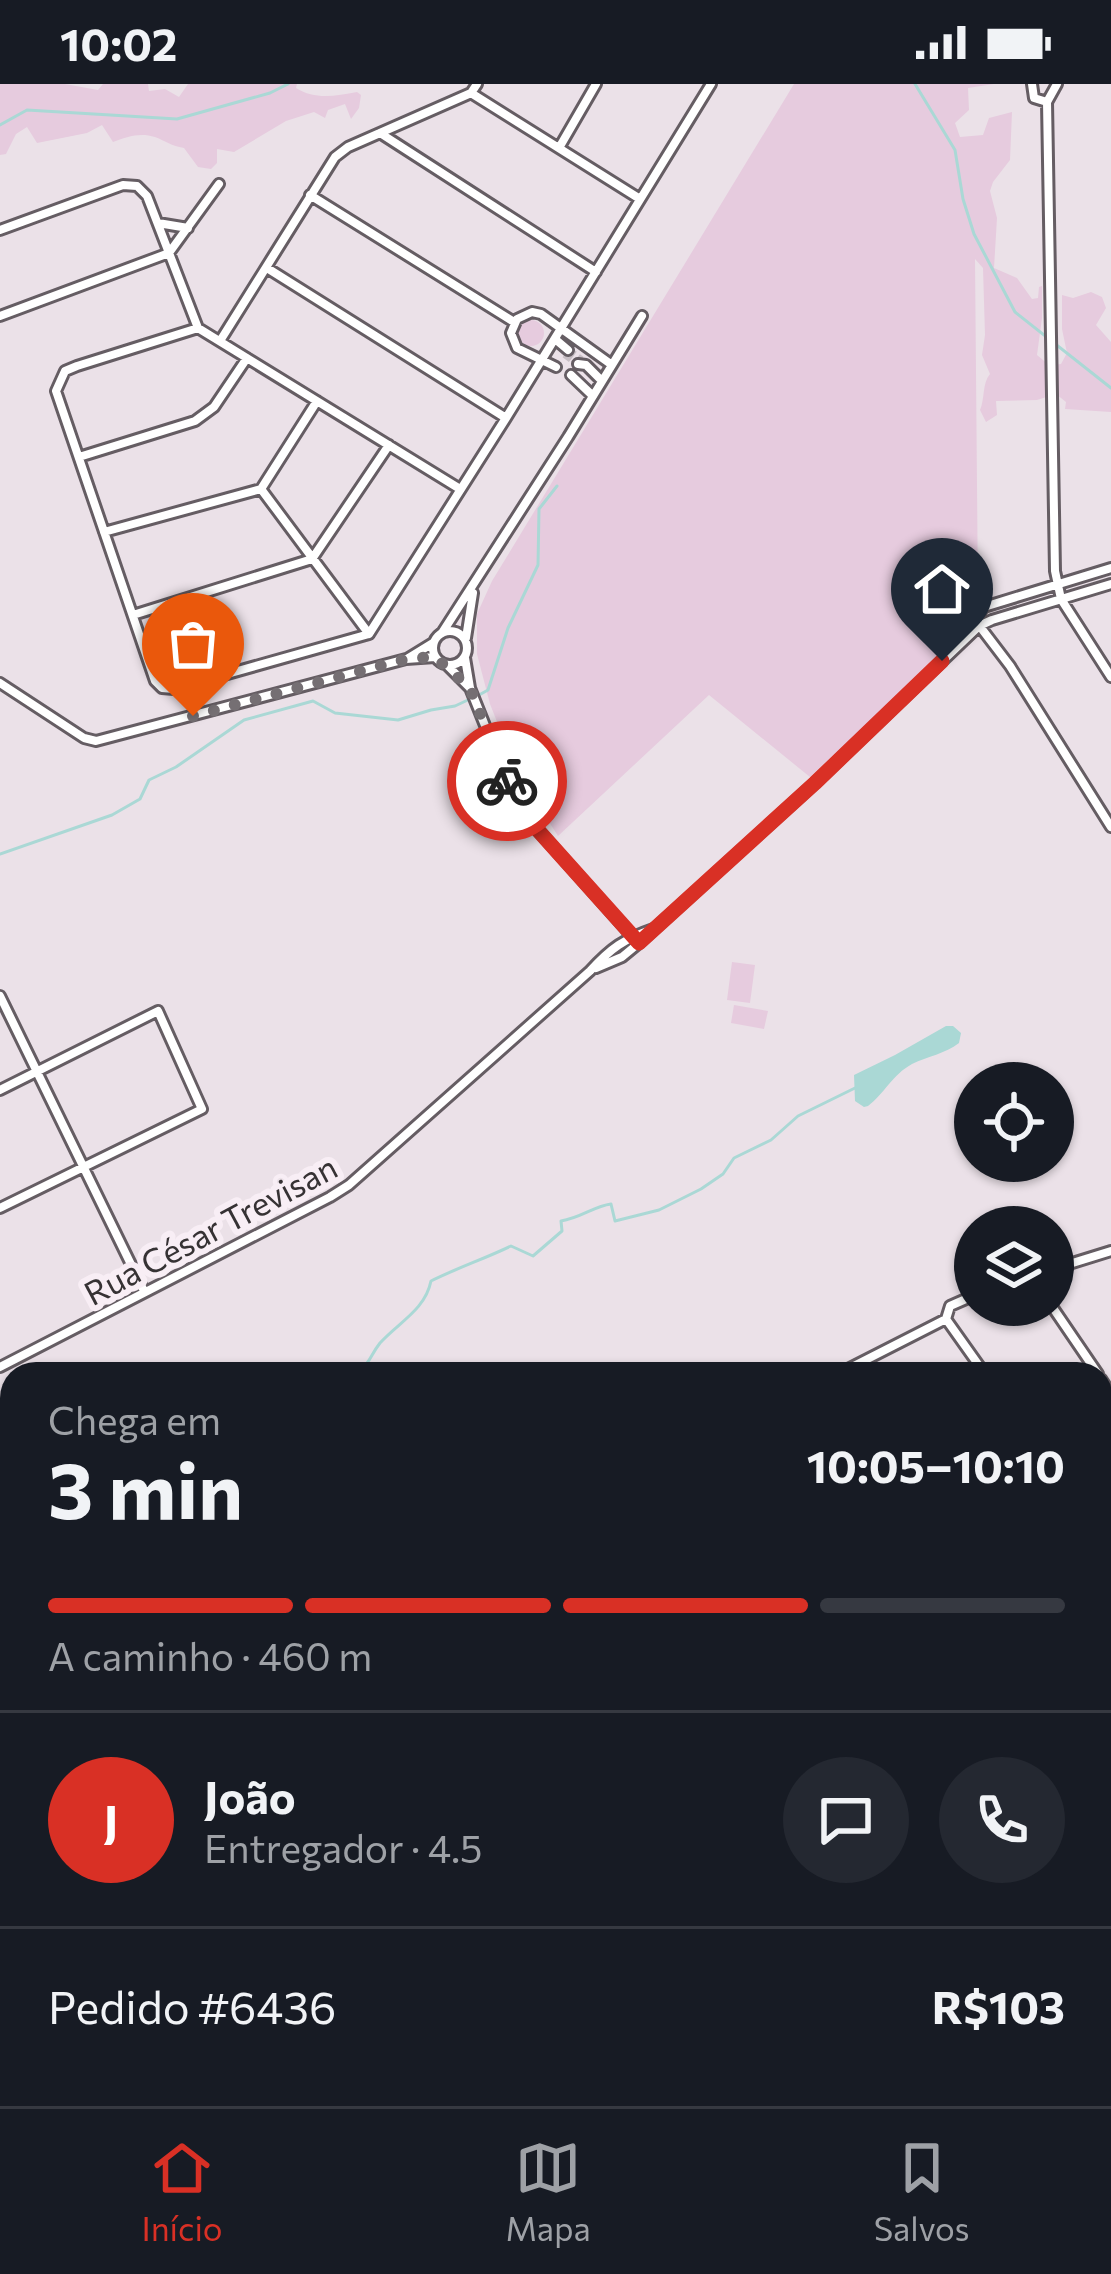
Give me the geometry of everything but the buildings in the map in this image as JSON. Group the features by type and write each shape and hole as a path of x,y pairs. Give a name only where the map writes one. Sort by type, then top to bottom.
{"street":[{"path":"559,148 596,84"},
{"path":"198,328 65,371 56,391 155,681 162,688 174,689 369,634 710,84"},
{"path":"1032,84 1034,98 1047,103"},
{"path":"1057,84 1047,103 1056,584 1111,677"},
{"path":"220,341 335,157 474,88 640,200"},
{"path":"380,133 596,272"},
{"path":"0,316 169,253 219,184"},
{"path":"0,230 123,185 143,190 198,328 460,489"},
{"path":"310,195 514,322"},
{"path":"158,223 190,228"},
{"path":"266,268 506,418"},
{"path":"556,367 517,348 511,334 514,322 524,314 541,314 612,365"},
{"path":"406,659 433,644 442,633 642,316"},
{"path":"553,342 567,352"},
{"path":"79,457 207,415 247,358"},
{"path":"582,363 602,381"},
{"path":"571,375 593,396"},
{"path":"104,532 261,489 317,401"},
{"path":"133,615 312,559 389,445"},
{"path":"261,489 369,634"},
{"path":"977,623 984,607 1111,568"},
{"path":"977,623 1111,584"},
{"path":"474,586 465,658 470,688 512,793 527,818 636,940"},
{"path":"977,623 1010,666 1111,827"},
{"name":"Rua César Trevisan","path":"8,1362 349,1185 611,949 653,929 815,783 977,623"},
{"path":"442,633 456,631 466,640"},
{"path":"433,644 435,657"},
{"path":"0,683 84,738 96,741 406,659 435,657 470,688"},
{"path":"447,665 465,658"},
{"path":"0,996 144,1291"},
{"path":"0,1090 158,1011 202,1108 0,1208"},
{"path":"1074,1262 1111,1250"},
{"path":"862,1362 946,1319 954,1304"},
{"path":"946,1319 976,1362"},
{"path":"1066,1326 1090,1362"}],"shaded area":[{"path":"0,84 65,84 98,90 103,84 148,84 149,91 165,89 179,97 188,84 297,84 303,92 318,96 361,95 351,119 345,104 328,110 325,118 314,112 286,121 234,152 217,149 217,163 211,169 198,167 184,148 155,137 139,135 113,142 102,125 87,133 37,143 27,127 16,134 6,154 0,155"},
{"path":"794,84 994,84 968,88 969,110 955,123 960,137 983,135 989,118 1012,112 1010,160 990,191 997,218 994,268 1017,278 1032,299 1038,298 1042,286 1037,355 1049,365 1061,364 1067,353 1062,295 1073,298 1091,292 1102,297 1106,308 1096,325 1111,342 1111,412 1065,409 1066,402 1056,394 1037,400 996,401 997,415 986,422 980,410 990,374 982,355 983,268 975,259 978,597 959,622 950,645 810,777 709,695 558,836 516,770 490,704 477,654 477,614 492,581"},
{"path":"531,320 544,333 531,346 518,333"},
{"path":"732,962 755,965 750,1003 727,1000"},
{"path":"734,1005 768,1011 764,1029 731,1023"},
{"path":"946,1026 961,1033 959,1043 905,1068 868,1106 855,1101 854,1075"}],"waterway":[{"path":"0,125 27,110 177,119 288,84"},
{"path":"915,84 955,150 974,234 1015,312 1111,388"},
{"path":"479,695 488,690 508,628 538,565 539,509 557,486"},
{"path":"0,854 112,815 140,799 149,780 244,720 313,701 335,713 398,720 470,699"},
{"path":"368,1362 380,1343 417,1308 431,1281 511,1246 533,1256 562,1231 561,1221 605,1205 611,1204 615,1221 659,1210 701,1189 723,1174 734,1158 771,1140 798,1116 855,1088"}],"tunnel":[{"path":"568,350 581,360"},
{"path":"565,354 578,364"}],"way so far":[{"path":"193,716 406,659 435,657 470,688 507,781"}],"route":[{"path":"507,781 527,818 639,943 942,661"}]}
